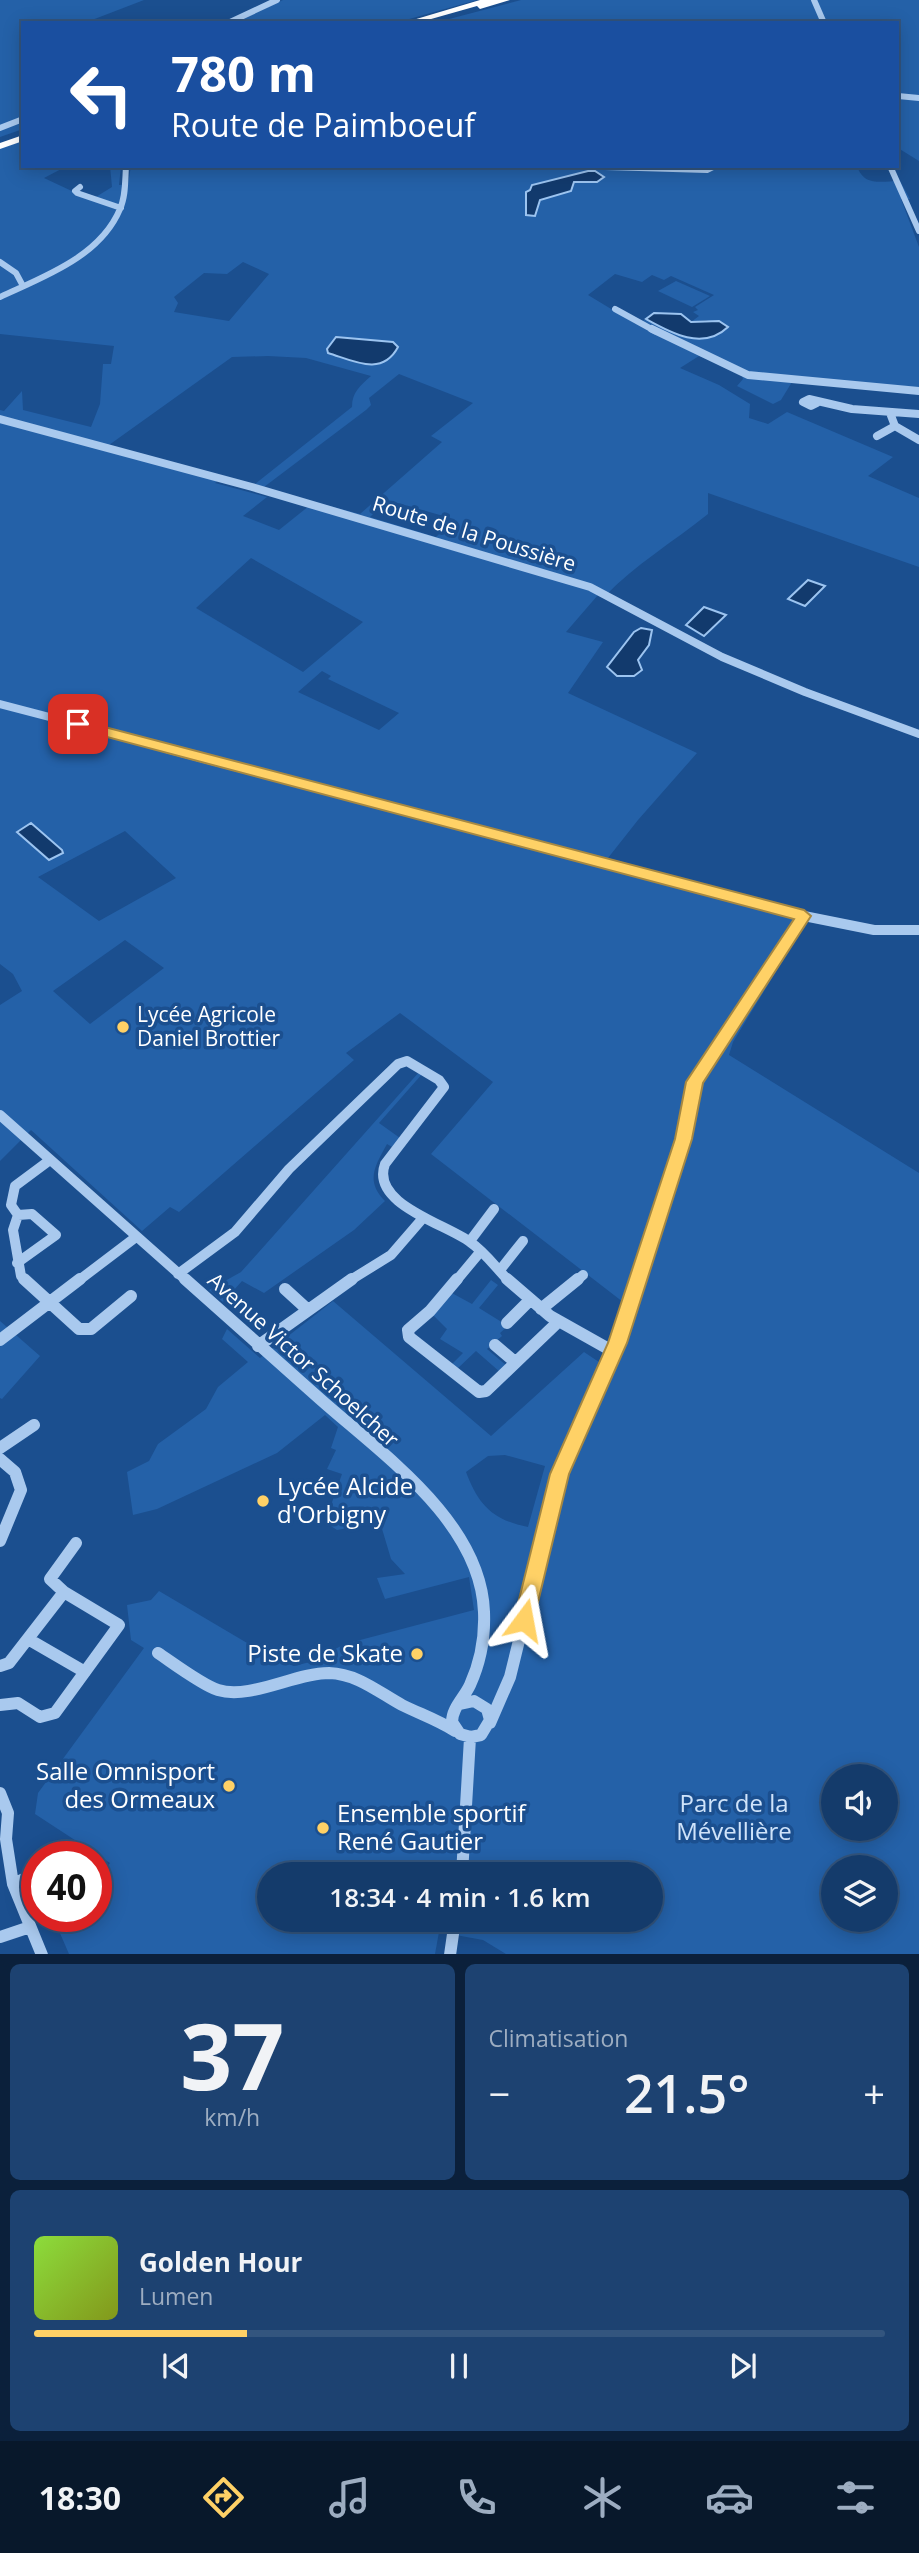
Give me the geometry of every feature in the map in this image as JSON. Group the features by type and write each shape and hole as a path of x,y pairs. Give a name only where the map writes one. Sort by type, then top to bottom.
{"highway":[{"path":"414,21 489,0"},
{"path":"432,21 506,0"},
{"path":"0,140 21,133"},
{"path":"0,148 21,139"},
{"path":"0,148 21,147"}],"street":[{"path":"232,21 277,0"},
{"path":"814,0 823,21"},
{"path":"899,96 919,98"},
{"path":"0,128 21,120"},
{"path":"0,297 88,249 109,229 121,208 126,168"},
{"path":"640,168 712,168"},
{"path":"891,168 919,232"},
{"path":"80,187 75,191 77,193 121,208"},
{"path":"0,262 16,273 23,286"},
{"path":"615,309 687,348 748,375 919,391"},
{"path":"817,403 890,413 919,414"},
{"path":"890,413 895,426 919,440"},
{"name":"Route de la Poussière","path":"0,419 314,504 590,587 607,593 707,650 823,700 919,734"},
{"path":"877,436 895,426"},
{"path":"0,704 804,916 874,930 919,930"},
{"path":"158,1653 218,1690 243,1691 300,1676 342,1674 369,1682 404,1706 433,1717 470,1738 481,1735 502,1696 519,1644 560,1474 614,1352 684,1139 695,1082 804,916"},
{"path":"178,1274 235,1232 289,1169 398,1064 407,1061 439,1080 444,1087 385,1164 382,1181 398,1200 423,1218 470,1241 530,1300 558,1322 614,1352"},
{"name":"Avenue Victor Schoelcher","path":"0,1115 412,1481 443,1517 470,1557 481,1581 485,1618 482,1645 471,1684 457,1708"},
{"path":"18,1215 11,1205 15,1186 50,1160"},
{"path":"470,1241 494,1209"},
{"path":"17,1263 56,1235 32,1214 18,1215"},
{"path":"18,1215 13,1230 20,1276 79,1329 91,1329 131,1296"},
{"path":"258,1346 391,1255 423,1218"},
{"path":"0,1340 136,1237"},
{"path":"500,1270 523,1241"},
{"path":"481,1251 430,1311 408,1330 409,1337 479,1392 486,1391 558,1322"},
{"path":"541,1309 583,1275"},
{"path":"285,1289 307,1310"},
{"path":"507,1323 530,1300"},
{"path":"495,1345 515,1362"},
{"path":"0,1448 34,1425"},
{"path":"0,1459 10,1466 21,1482 21,1490 0,1541"},
{"path":"0,1705 18,1703 40,1717 55,1713 119,1625 64,1592 50,1579 50,1575 76,1543"},
{"path":"0,1666 9,1663 64,1592"},
{"path":"28,1639 85,1672"},
{"path":"471,1684 489,1715 488,1726"},
{"path":"433,1717 457,1708 469,1700 481,1704 502,1696"},
{"path":"457,1708 452,1722 457,1731"},
{"path":"462,1862 470,1738"},
{"path":"0,1793 8,1813 6,1839 13,1884 21,1904"},
{"path":"13,1884 21,1880"},
{"path":"0,1937 21,1930"},
{"path":"32,1932 42,1954"},
{"path":"450,1954 453,1932"}],"green space":[{"path":"0,0 144,0 92,21 21,21 21,130 0,137"},
{"path":"283,0 477,0 402,21 238,21"},
{"path":"521,0 919,0 919,161 899,149 899,21 442,21"},
{"name":"Parc de la Mévellière","path":"21,142 21,168 63,168 44,178 91,200 112,187 110,168 121,168 119,185 128,184 131,168 858,168 869,180 900,181 910,199 901,199 919,247 919,389 795,377 781,400 773,404 737,386 743,379 741,373 699,356 680,368 719,385 750,404 749,418 768,424 787,412 893,457 868,476 919,498 919,567 708,493 708,514 604,597 598,595 566,632 603,642 568,693 697,753 608,858 811,914 733,1042 729,1055 919,1173 919,1954 506,1954 483,1940 439,1932 435,1954 69,1954 59,1932 112,1932 112,1841 76,1841 35,1814 38,1793 144,1648 131,1640 127,1605 151,1600 159,1591 276,1660 294,1666 310,1662 345,1644 474,1610 469,1577 385,1599 377,1578 405,1574 391,1559 380,1522 337,1530 325,1522 342,1474 327,1469 336,1450 331,1448 338,1427 325,1415 277,1453 157,1509 133,1515 127,1472 149,1461 158,1444 206,1409 218,1387 248,1362 222,1339 227,1329 260,1358 333,1301 491,1436 584,1352 599,1362 623,1302 431,1154 493,1082 400,1013 346,1053 354,1060 179,1212 170,1207 142,1231 31,1130 0,1161 0,1005 22,991 13,974 0,964 0,410 4,411 22,391 23,410 91,427 100,404 103,364 111,364 114,346 0,334 0,148","holes":["243,262 269,274 229,321 174,312 178,303 174,297 204,273 227,274","615,274 642,282 652,275 664,280 671,276 714,295 695,307 698,310 693,312 699,316 691,322 706,320 727,328 716,334 696,338 676,334 646,319 636,324 588,295","232,357 306,358 371,376 355,393 352,407 255,484 264,487 366,410 371,405 369,398 399,374 473,403 431,436 442,442 360,514 314,502 279,530 243,516 267,497 215,483 222,476 109,445","387,500 455,519 436,537 370,517","251,558 363,622 303,672 196,608","322,671 331,676 328,679 399,713 379,730 298,692","125,831 176,878 99,921 38,877","125,940 164,968 90,1024 53,991","505,1455 545,1466 528,1527 505,1520 481,1502 466,1472 488,1456"]},
{"path":"676,281 710,296 692,307 658,291"},
{"path":"420,1071 423,1073 379,1123 400,1138 392,1147 387,1144 374,1173 375,1187 385,1201 354,1230 264,1293 242,1281 223,1302 209,1290 241,1272"},
{"path":"491,1280 498,1285 479,1308 508,1326 500,1333 502,1336 487,1349 507,1366 500,1372 476,1351 456,1370 450,1366 463,1353 440,1339 447,1329 431,1313 450,1292 472,1304"},
{"path":"0,1321 40,1356 2,1399 0,1398"}],"shaded area":[{"path":"595,171 604,177 597,182 574,182 571,191 540,200 535,216 526,215 526,192 532,185"},
{"path":"654,313 681,314 691,322 719,321 728,327 708,338 687,337 646,319"},
{"path":"336,337 393,342 398,347 384,362 357,363 328,353 327,349"},
{"path":"808,580 825,586 805,606 788,599"},
{"path":"704,607 726,615 704,636 686,625"},
{"path":"641,628 652,630 649,645 638,660 642,670 634,676 617,676 607,667 634,632"},
{"path":"31,823 63,853 49,860 17,832"}],"place":[{"name":"Lycée Agricole Daniel Brottier","path":"123,1027"},
{"name":"Lycée Alcide d'Orbigny","path":"263,1501"},
{"name":"Piste de Skate","path":"417,1654"},
{"name":"Salle Omnisport des Ormeaux","path":"229,1786"},
{"name":"Ensemble sportif René Gautier","path":"323,1828"}],"route":[{"path":"78,724 804,916 724,1039 700,1070 695,1082 690,1096 684,1139 629,1309 614,1352 560,1474 524,1620"}]}
